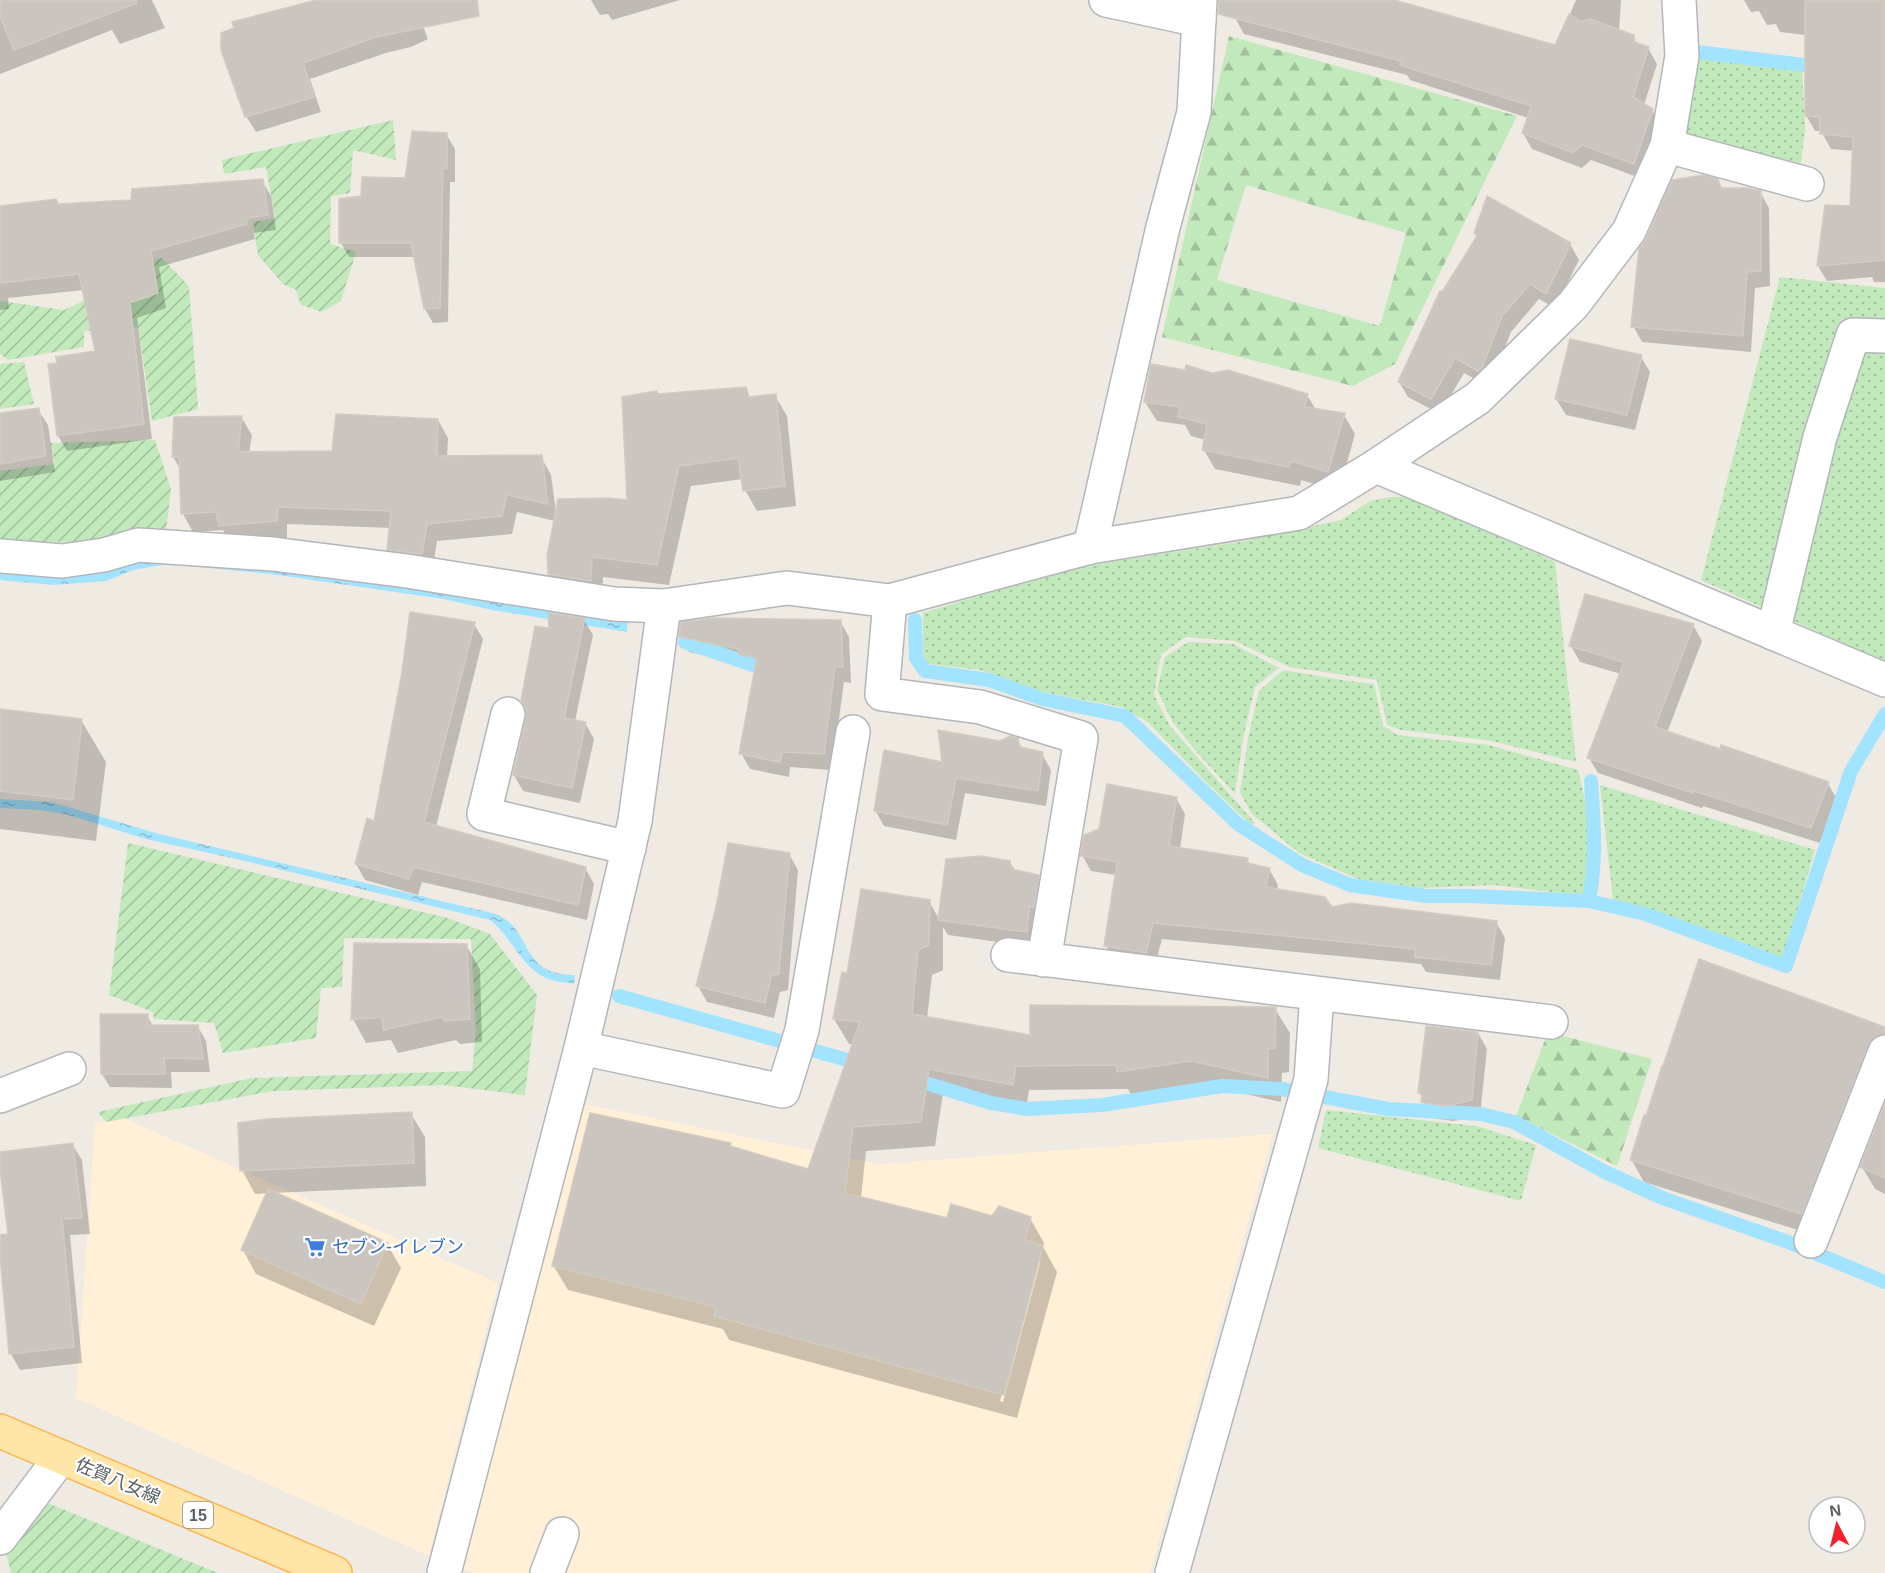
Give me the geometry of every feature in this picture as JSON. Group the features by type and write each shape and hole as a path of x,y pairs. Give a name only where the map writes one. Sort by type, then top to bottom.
{"main road":[{"name":"佐賀八女線","path":"0,1431 334,1573"}],"street":[{"path":"1090,547 1163,227 1194,112 1199,10 1106,0"},
{"path":"0,556 62,561 104,555 138,544 273,554 406,571 614,604 664,606 787,588 890,601 1090,547 1299,513 1376,466 1478,398 1573,305 1629,231 1667,146 1682,56 1679,0"},
{"path":"1667,146 1807,184"},
{"path":"1773,633 1820,437 1853,335 1885,336"},
{"path":"1376,466 1885,680"},
{"path":"890,601 882,694 980,707 1081,738 1044,960"},
{"path":"444,1573 581,1048 636,821 664,606"},
{"path":"508,714 484,814 629,848"},
{"path":"581,1048 783,1091 802,1030 852,732"},
{"path":"1008,955 1551,1022"},
{"path":"1172,1573 1311,1079 1317,994"},
{"path":"1811,1241 1885,1052"},
{"path":"0,1096 69,1069"},
{"path":"0,1538 61,1457"},
{"path":"547,1573 562,1534"}],"shaded area":[{"path":"584,1104 879,1164 1273,1134 1150,1573 473,1573 458,1566"},
{"path":"119,1116 498,1283 429,1556 76,1398 95,1123"}],"green space":[{"path":"1229,36 1517,116 1395,364 1353,386 1162,337","holes":["1246,185 1406,233 1380,326 1217,280"]},
{"path":"1698,59 1802,70 1805,128 1801,164 1790,171 1684,144"},
{"path":"393,120 396,160 353,150 350,193 331,196 330,244 356,252 341,301 322,312 301,305 296,290 283,284 258,255 253,222 275,218 266,167 224,174 222,160"},
{"path":"162,258 189,286 198,409 152,421 138,327 84,331 84,347 8,360 0,354 0,301 64,310 86,300 131,265"},
{"path":"1780,277 1885,288 1885,662 1701,580"},
{"path":"24,362 34,404 0,409 0,364"},
{"path":"155,440 171,489 166,532 67,542 0,543 0,471 55,464 50,443"},
{"path":"1390,497 1410,497 1555,562 1576,762 1492,741 1401,730 1387,725 1377,680 1290,667 1235,641 1186,637 1161,654 1154,695 1170,726 1255,823 1251,825 1149,723 1122,707 1043,692 980,670 929,664 923,656 923,613 1066,569 1245,541 1341,520 1370,501"},
{"path":"1188,642 1233,644 1279,668 1255,687 1244,734 1235,794 1172,721 1157,690 1165,657"},
{"path":"1283,670 1374,684 1383,726 1398,735 1489,745 1578,770 1590,821 1590,871 1585,896 1495,885 1421,888 1358,879 1299,853 1252,814 1240,793 1248,738 1259,691"},
{"path":"1600,785 1815,850 1783,959 1613,900"},
{"path":"128,843 448,918 490,934 537,995 525,1095 444,1085 273,1091 106,1122 98,1112 252,1078 472,1071 476,1030 471,939 344,938 342,987 321,988 316,1038 223,1053 214,1023 154,1019 153,1012 109,995"},
{"path":"1548,1032 1652,1059 1617,1166 1516,1116"},
{"path":"1326,1110 1476,1126 1536,1145 1521,1201 1318,1148"},
{"path":"38,1499 218,1573 11,1573 5,1549"}],"water":[{"path":"144,558 349,574 628,621 627,632 492,610 444,599 271,574 168,564 133,570 106,581 53,585 0,580 0,571"},
{"path":"0,799 51,802 159,834 496,914 508,921 516,930 535,960 544,968 557,973 575,975 574,984 546,978 530,967 490,920 146,839 65,814 0,808"}],"building":[{"path":"0,0 136,0 137,3 14,50 0,16"},
{"path":"316,0 477,0 479,16 376,37 303,63 314,97 245,117 221,50 221,33 234,28 232,22"},
{"path":"1219,0 1394,0 1555,45 1569,14 1581,22 1590,19 1634,35 1634,42 1649,47 1633,97 1653,109 1634,164 1582,145 1573,153 1522,133 1531,106 1400,65 1401,61 1218,14"},
{"path":"1805,0 1885,0 1885,260 1817,266 1825,205 1850,206 1853,137 1820,134 1819,117 1805,116"},
{"path":"412,131 447,133 447,168 443,168 440,308 424,309 411,243 339,243 339,199 361,196 362,177 405,178"},
{"path":"1704,175 1718,179 1721,188 1748,188 1761,191 1761,271 1747,272 1743,336 1631,327 1639,249 1646,239 1672,180"},
{"path":"263,179 268,215 246,218 247,224 151,251 158,293 130,303 144,424 57,436 48,364 57,363 56,357 95,351 79,274 0,283 0,206 56,199 58,204 131,200 132,189"},
{"path":"1487,196 1571,243 1546,294 1530,284 1502,316 1482,368 1478,371 1455,358 1431,399 1398,382 1440,291 1442,292 1477,236 1474,233"},
{"path":"1570,339 1642,355 1627,415 1555,399"},
{"path":"1151,364 1185,370 1186,365 1212,373 1228,370 1308,394 1305,407 1345,413 1328,472 1291,461 1289,467 1202,450 1207,424 1178,417 1180,407 1144,402"},
{"path":"746,387 749,397 776,394 785,486 743,491 738,458 679,466 657,565 592,557 591,581 548,574 547,556 558,499 627,500 622,397 657,391 657,394"},
{"path":"39,408 46,456 0,464 0,413"},
{"path":"336,414 438,419 437,456 542,455 548,504 507,495 502,516 427,524 422,554 387,550 391,511 278,507 277,521 219,526 216,512 181,514 179,457 172,457 174,417 242,416 238,452 332,451"},
{"path":"1585,594 1694,624 1655,727 1720,749 1721,745 1829,782 1811,828 1587,758 1624,662 1569,646"},
{"path":"410,612 475,622 424,822 586,867 578,905 413,867 409,879 355,864 367,818 374,821 401,678"},
{"path":"548,613 585,618 564,718 586,722 572,788 513,775 526,718 526,708 521,700 535,626 549,628"},
{"path":"715,618 841,620 843,667 835,667 824,754 782,752 780,762 739,754 757,657 739,655 739,649 679,637 681,622"},
{"path":"0,709 82,719 73,800 0,791"},
{"path":"938,730 1000,741 1010,736 1018,738 1019,747 1043,752 1038,791 956,778 947,825 874,811 884,750 942,762"},
{"path":"1107,784 1177,797 1169,846 1248,858 1247,863 1270,868 1266,887 1325,897 1332,907 1351,903 1497,921 1491,965 1415,957 1415,949 1153,923 1146,953 1104,946 1117,862 1080,856 1084,835 1099,829"},
{"path":"728,843 790,853 779,974 771,976 765,1003 696,986 716,907"},
{"path":"981,856 1010,861 1011,869 1039,875 1034,907 1029,907 1027,932 938,920 946,859"},
{"path":"861,889 930,900 929,945 918,950 912,1014 1030,1035 1030,1005 1276,1007 1275,1048 1268,1049 1268,1078 1191,1061 1117,1072 1116,1065 1016,1066 1013,1085 929,1069 921,1122 853,1127 845,1193 947,1218 951,1204 992,1216 999,1206 1031,1217 1025,1240 1043,1246 1004,1395 714,1316 716,1307 552,1266 590,1113 731,1143 730,1146 808,1169 860,1022 833,1019 842,972 847,973"},
{"path":"354,943 467,944 470,1019 445,1021 442,1017 383,1030 382,1017 351,1020"},
{"path":"1699,959 1885,1027 1885,1034 1874,1037 1868,1045 1802,1214 1630,1160"},
{"path":"100,1014 148,1014 148,1025 198,1025 203,1059 164,1058 165,1074 101,1074"},
{"path":"1426,1026 1478,1032 1472,1100 1446,1106 1421,1102 1422,1094 1418,1093"},
{"path":"1885,1103 1885,1178 1860,1167"},
{"path":"412,1112 414,1163 240,1171 238,1123 267,1119"},
{"path":"73,1143 82,1218 62,1219 74,1347 9,1354 0,1256 0,1235 8,1234 0,1152"},
{"name":"セブン-イレブン","path":"268,1189 388,1243 361,1304 241,1250"}],"waterway":[{"path":"1697,52 1821,67"},
{"path":"915,620 916,658 925,671 989,680 1042,699 1125,716 1238,824 1302,865 1350,885 1426,896 1589,901 1645,914 1786,966 1851,771 1885,714"},
{"path":"685,642 771,669"},
{"path":"1589,901 1594,855 1591,781"},
{"path":"619,996 862,1064"},
{"path":"909,1078 991,1103 1027,1109 1102,1105 1222,1086 1282,1089 1388,1109 1481,1114 1514,1122 1605,1172 1665,1199 1788,1242 1885,1282"}],"place":[{"name":"セブン-イレブン","path":"315,1247"}]}
